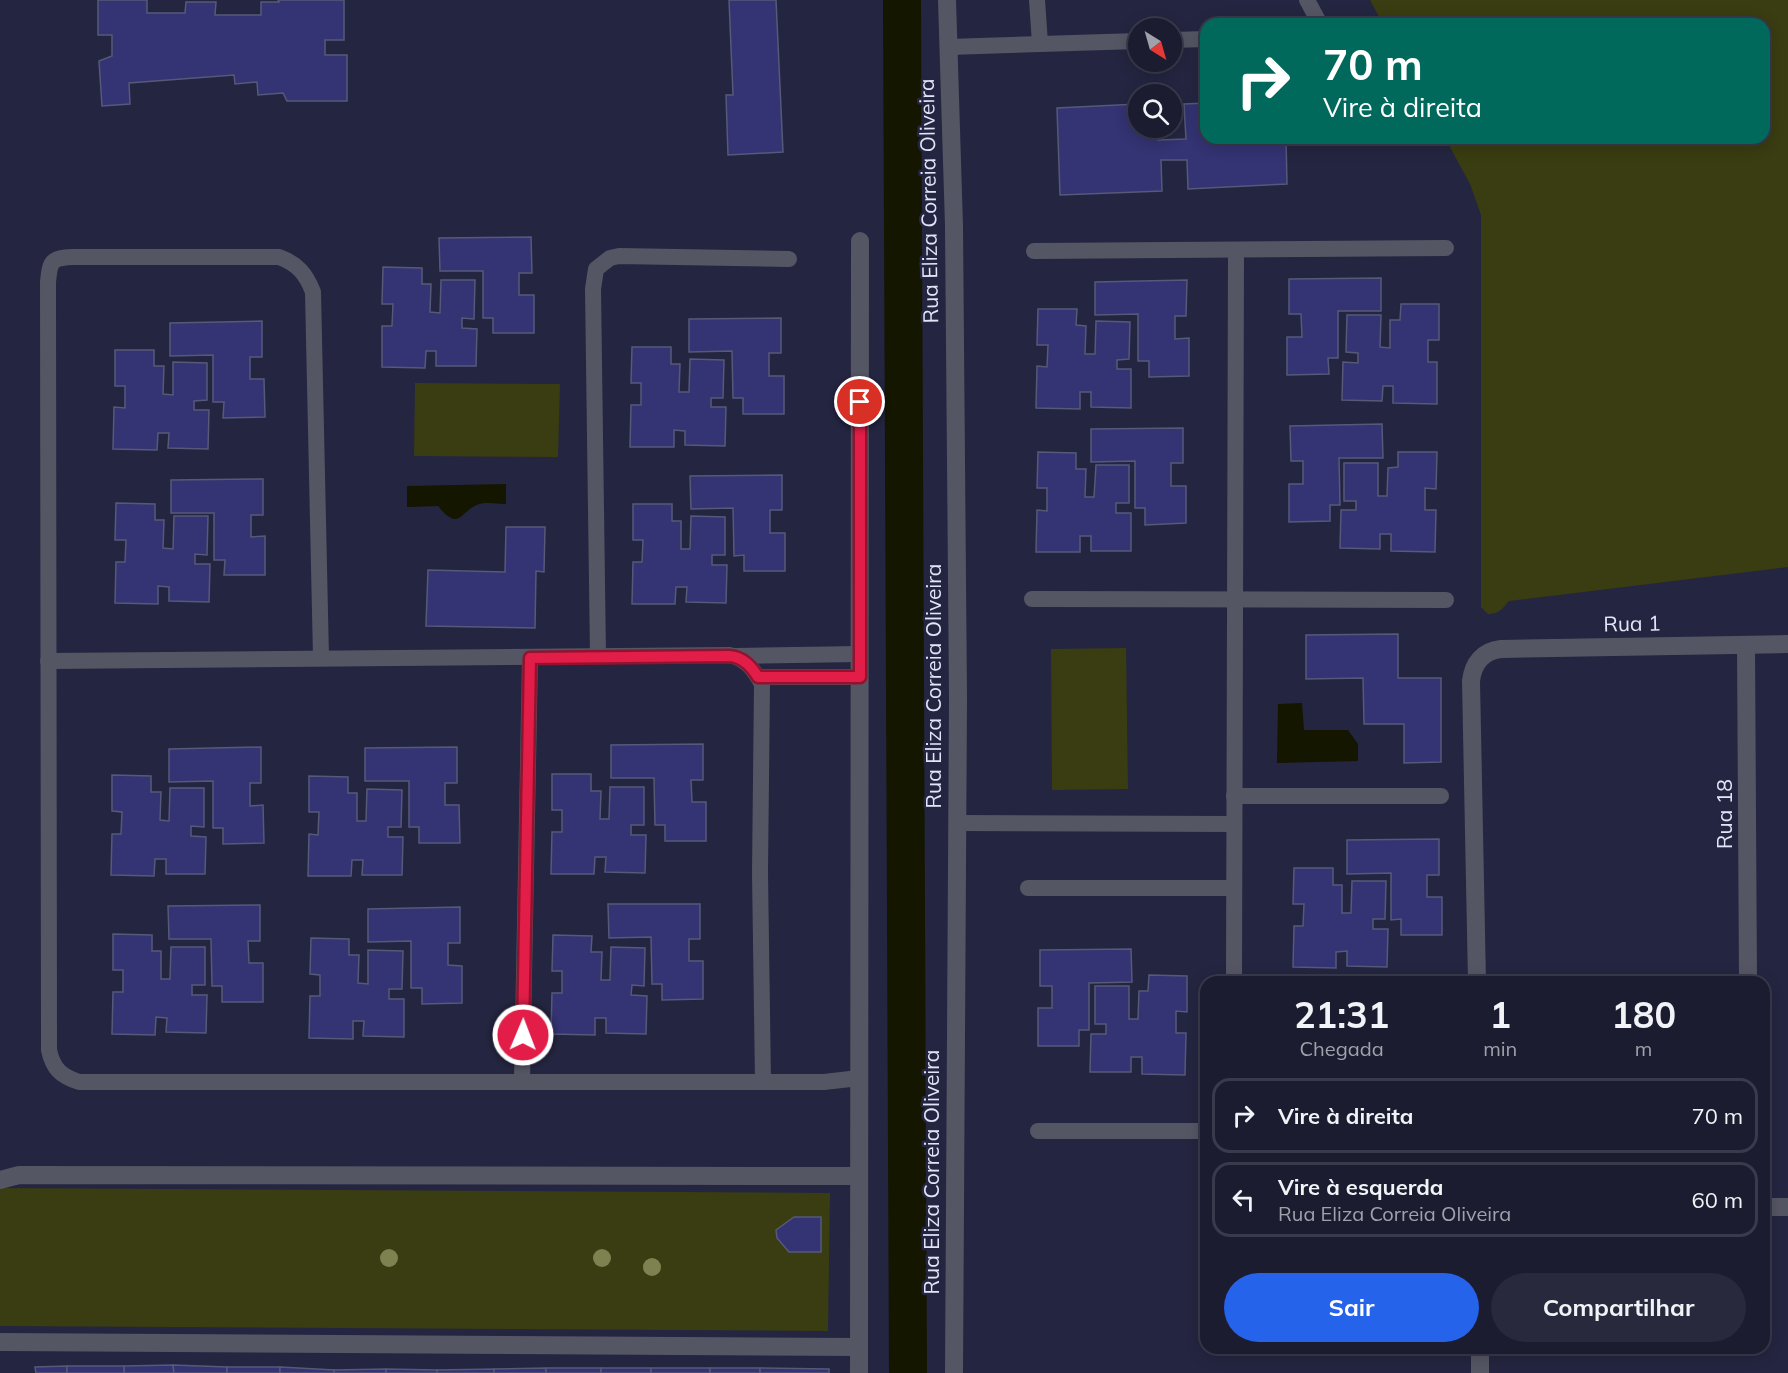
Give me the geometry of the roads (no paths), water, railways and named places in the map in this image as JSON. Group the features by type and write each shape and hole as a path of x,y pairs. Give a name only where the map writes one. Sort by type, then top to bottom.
{"street":[{"name":"Rua Eliza Correia Oliveira","path":"947,0 954,237 957,823 954,1373"},
{"path":"859,1373 860,241"},
{"name":"Rua 1","path":"1477,976 1471,681 1472,672 1480,658 1492,650 1501,649 1788,644"},
{"name":"Rua 18","path":"1746,645 1748,976"},
{"path":"0,1180 19,1175 859,1176"},
{"path":"1770,1207 1788,1207"},
{"path":"0,1342 859,1347"},
{"path":"1480,1354 1480,1373"}],"lane":[{"path":"1037,0 1040,43"},
{"path":"1307,0 1317,18"},
{"path":"1182,40 1200,39"},
{"path":"948,47 1128,40"},
{"path":"1034,251 1446,248"},
{"path":"1234,976 1236,250"},
{"path":"598,656 593,289 596,268 609,258 619,256 789,259"},
{"path":"321,658 313,292 307,276 291,261 279,257 62,257 54,261 49,267 48,661 49,1050 54,1068 68,1078 79,1082 824,1082 859,1078"},
{"path":"1032,599 1446,600"},
{"path":"48,661 860,654"},
{"path":"735,656 747,663 762,684 760,873 763,1082"},
{"path":"522,1082 530,658"},
{"path":"758,677 860,677"},
{"path":"1234,796 1441,796"},
{"path":"957,823 1234,824"},
{"path":"1028,888 1234,888"},
{"path":"1038,1131 1200,1131"}],"waterway":[{"path":"902,0 908,1373"}]}
